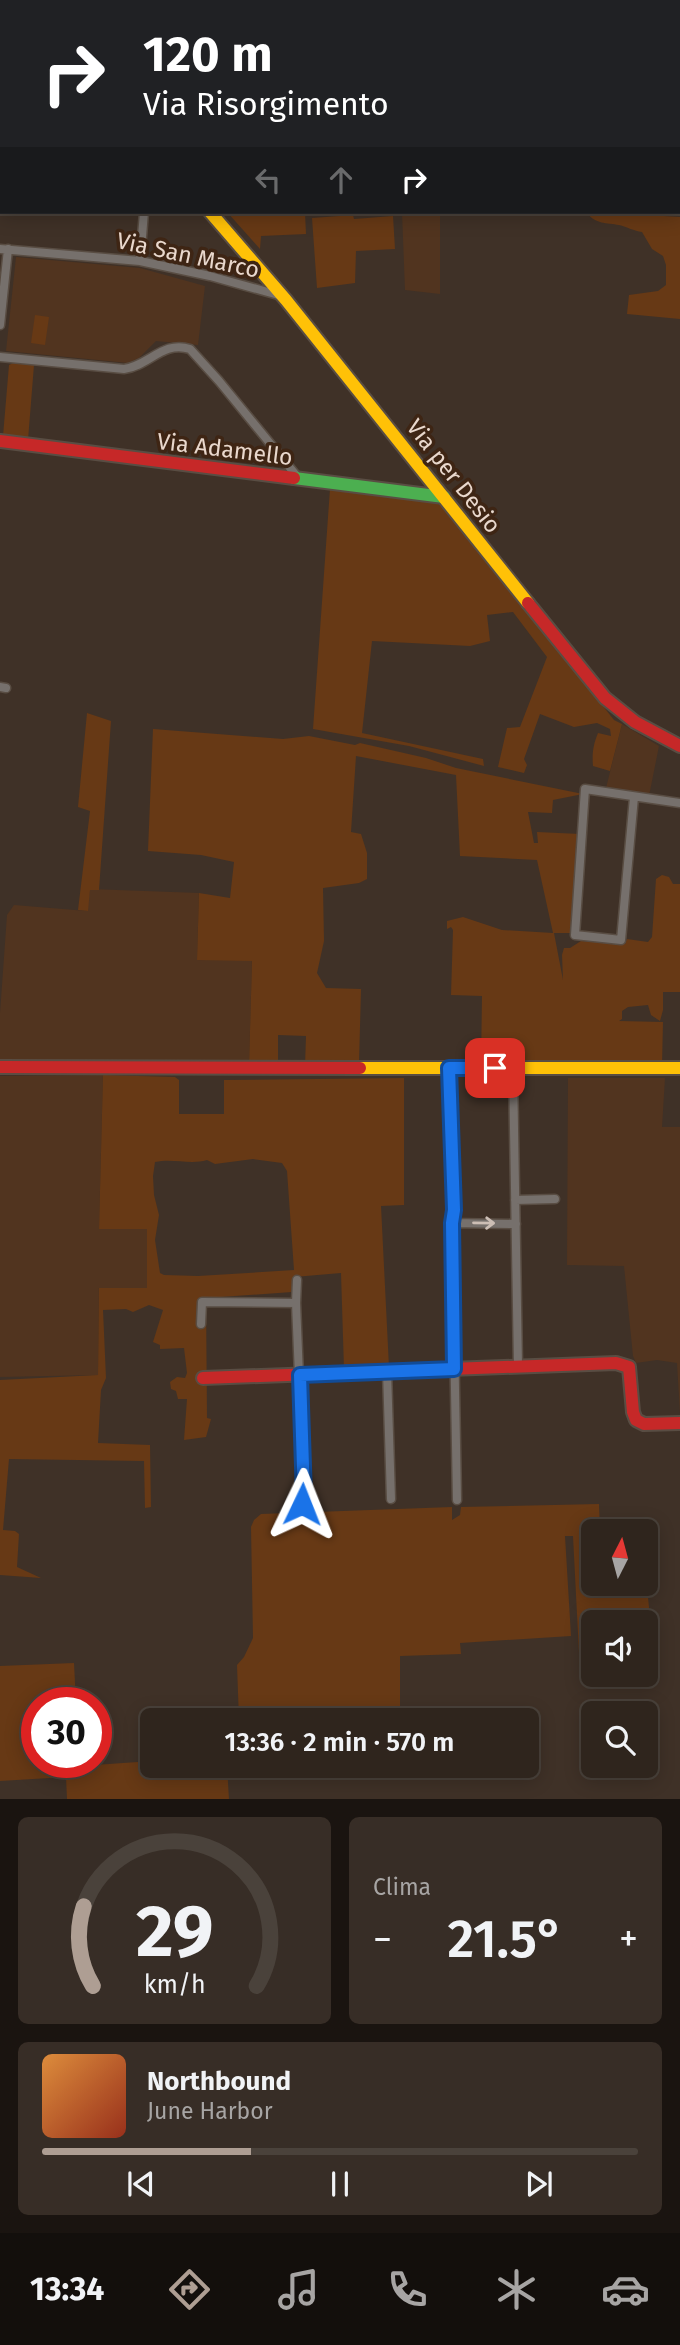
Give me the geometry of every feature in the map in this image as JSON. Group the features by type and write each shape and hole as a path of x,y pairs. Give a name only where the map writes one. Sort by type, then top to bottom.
{"street":[{"path":"140,261 144,214"},
{"name":"Via per Desio","path":"212,214 284,297 607,700 634,722 680,746"},
{"path":"0,325 4,249"},
{"name":"Via San Marco","path":"4,249 140,261 210,276 284,297"},
{"path":"0,357 124,369 138,366 167,348 190,349 219,380 300,480"},
{"name":"Via Adamello","path":"0,441 444,496"},
{"path":"634,797 621,940 575,935 585,789 680,803"},
{"path":"0,1067 680,1068"},
{"path":"449,1068 454,1210 452,1223 457,1500"},
{"path":"513,1069 518,1366"},
{"path":"515,1200 555,1199"},
{"path":"452,1223 516,1224"},
{"path":"297,1280 304,1497 302,1504"},
{"path":"201,1324 202,1302 296,1303"},
{"path":"203,1378 624,1364 629,1367 636,1420 644,1424 680,1423"},
{"path":"387,1371 391,1499"}],"shaded area":[{"path":"229,214 305,214 306,234 261,236 260,249"},
{"path":"402,214 440,214 440,294 405,290"},
{"path":"588,214 663,214 680,217 680,319 627,314 629,295 658,291 666,285 663,256 652,249 642,232 590,217"},
{"path":"353,215 354,219 393,216 395,249 356,251 355,283 317,288 312,218"},
{"path":"16,257 140,268 205,286 198,345 156,341 139,358 128,363 6,351"},
{"path":"35,315 49,317 45,345 31,343"},
{"path":"9,365 34,365 28,440 3,436"},
{"path":"330,489 439,499 614,720 622,724 610,771 593,766 593,757 598,733 611,736 610,729 597,723 574,727 540,714 524,759 527,765 524,773 498,767 507,728 520,727 547,657 513,612 487,615 490,641 470,646 372,641 362,733 483,759 484,766 409,746 313,729"},
{"path":"87,713 111,721 99,890 90,890 88,911 78,910 90,811 78,807"},
{"path":"622,724 659,746 649,796 606,788"},
{"path":"153,729 283,739 309,736 355,745 360,743 426,758 456,768 583,794 553,800 552,813 528,812 534,843 538,843 537,832 580,834 575,933 554,933 563,980 564,948 570,948 581,941 625,944 627,939 648,942 652,937 656,879 662,875 669,877 673,884 680,884 680,992 663,992 660,1021 651,1015 648,1005 628,1007 622,1011 622,1019 619,1021 663,1022 662,1065 481,1063 482,996 451,995 453,930 451,927 447,929 447,921 463,917 502,930 553,933 537,860 460,856 456,775 356,756 351,832 361,834 367,853 367,879 359,883 323,888 324,941 317,973 326,988 361,989 359,1064 305,1066 306,1036 278,1035 278,1066 249,1066 252,961 197,960 199,893 230,898 234,862 201,855 148,851"},
{"path":"90,889 199,893 197,960 252,960 249,1066 0,1063 0,1013 7,915 14,905 87,911"},
{"path":"103,1075 99,1229 147,1229 147,1288 99,1288 98,1375 0,1377 0,1076"},
{"path":"103,1075 175,1077 179,1080 179,1114 224,1114 224,1080 404,1078 404,1205 381,1206 389,1367 344,1369 341,1273 294,1277 292,1292 206,1298 207,1418 211,1419 206,1437 184,1440 187,1399 178,1399 170,1382 177,1377 185,1378 187,1373 184,1348 160,1349 160,1345 153,1342 163,1310 149,1305 133,1312 126,1309 103,1310 106,1378 101,1390 98,1443 150,1445 151,1507 145,1508 144,1461 9,1459 3,1530 19,1534 17,1567 41,1578 0,1575 0,1380 98,1375 99,1288 147,1288 147,1229 99,1229","holes":["253,1159 282,1163 287,1171 294,1270 198,1276 160,1273 155,1240 159,1215 154,1195 155,1162 207,1160 215,1164"]},
{"path":"568,1078 665,1078 662,1127 680,1127 680,1413 677,1363 657,1360 636,1363 633,1356 624,1266 567,1265"},
{"path":"599,1504 600,1519 581,1519 581,1596 648,1596 649,1610 581,1610 579,1653 573,1536 565,1536 571,1636 460,1643 461,1654 400,1656 400,1708 239,1708 237,1665 253,1638 251,1527 254,1520 261,1514 452,1507 452,1520 460,1515 461,1507"},
{"path":"74,1663 75,1687 21,1687 21,1778 50,1778 0,1781 0,1666"},
{"path":"140,1762 140,1778 228,1778 229,1799 67,1799 66,1778 112,1778 112,1764"}],"traffic: fast":[{"path":"294,478 444,497"}],"traffic: slow":[{"path":"212,214 286,300 528,603"},
{"path":"360,1068 680,1068"}],"traffic: jam":[{"path":"0,441 294,478"},
{"path":"528,603 605,698 635,722 680,746"},
{"path":"0,1067 360,1068"},
{"path":"203,1378 616,1363 629,1367 636,1420 644,1424 680,1423"}],"route":[{"path":"302,1504 304,1497 300,1375 454,1369 454,1210 449,1068 495,1068"}]}
